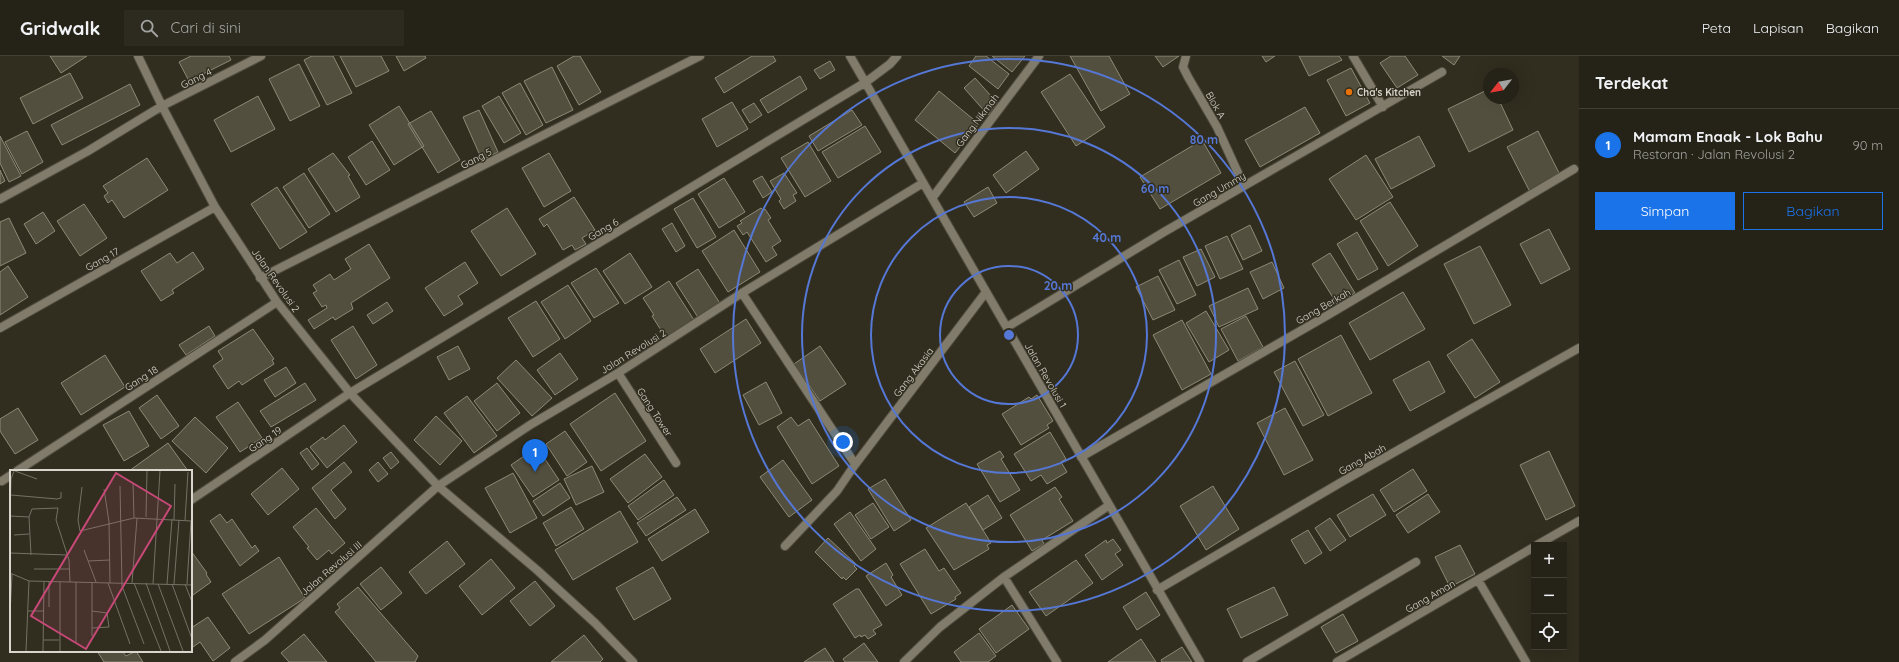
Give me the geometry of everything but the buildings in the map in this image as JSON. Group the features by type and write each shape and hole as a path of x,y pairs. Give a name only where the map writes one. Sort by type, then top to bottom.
{"street":[{"name":"Jalan Revolusi 2","path":"138,56 162,106 215,207 277,302 350,393 438,486 538,570 595,623 633,662"},
{"name":"Gang 4","path":"0,199 88,151 162,106 261,56"},
{"name":"Gang 5","path":"260,278 700,56"},
{"name":"Jalan Revolusi 1","path":"850,56 923,183 933,197 1108,506 1200,662"},
{"name":"Gang 6","path":"350,393 866,82 890,64 897,56"},
{"name":"Gang Nikmah","path":"933,197 1039,56"},
{"name":"Blok A","path":"1186,56 1183,67 1217,127 1244,186"},
{"path":"1353,56 1383,107"},
{"name":"Gang Ummy","path":"1007,327 1164,232 1442,72"},
{"name":"Gang Berkah","path":"1081,457 1328,315 1574,169"},
{"name":"Jalan Revolusi 2","path":"438,486 530,425 618,373 742,293 923,183"},
{"name":"Gang 17","path":"0,328 215,207"},
{"name":"Gang Akasia","path":"785,546 837,491 855,464 986,292"},
{"path":"742,293 855,464"},
{"name":"Gang 18","path":"19,470 277,302"},
{"name":"Gang Abah","path":"1157,590 1345,480 1579,348"},
{"name":"Gang Tower","path":"618,373 676,463"},
{"name":"Gang 19","path":"192,499 350,393"},
{"path":"2,481 10,476"},
{"name":"Jalan Revolusi III","path":"235,662 265,640 438,486"},
{"path":"904,662 940,627 1004,577 1108,506"},
{"path":"1542,542 1579,521"},
{"name":"Gang Aman","path":"1337,662 1531,549"},
{"path":"1247,662 1416,562"},
{"path":"1004,577 1057,662"},
{"path":"1478,580 1526,662"}],"place":[{"name":"Cha's Kitchen","path":"1349,92"},
{"name":"Mamam Enaak - Lok Bahu","path":"535,472"}]}
